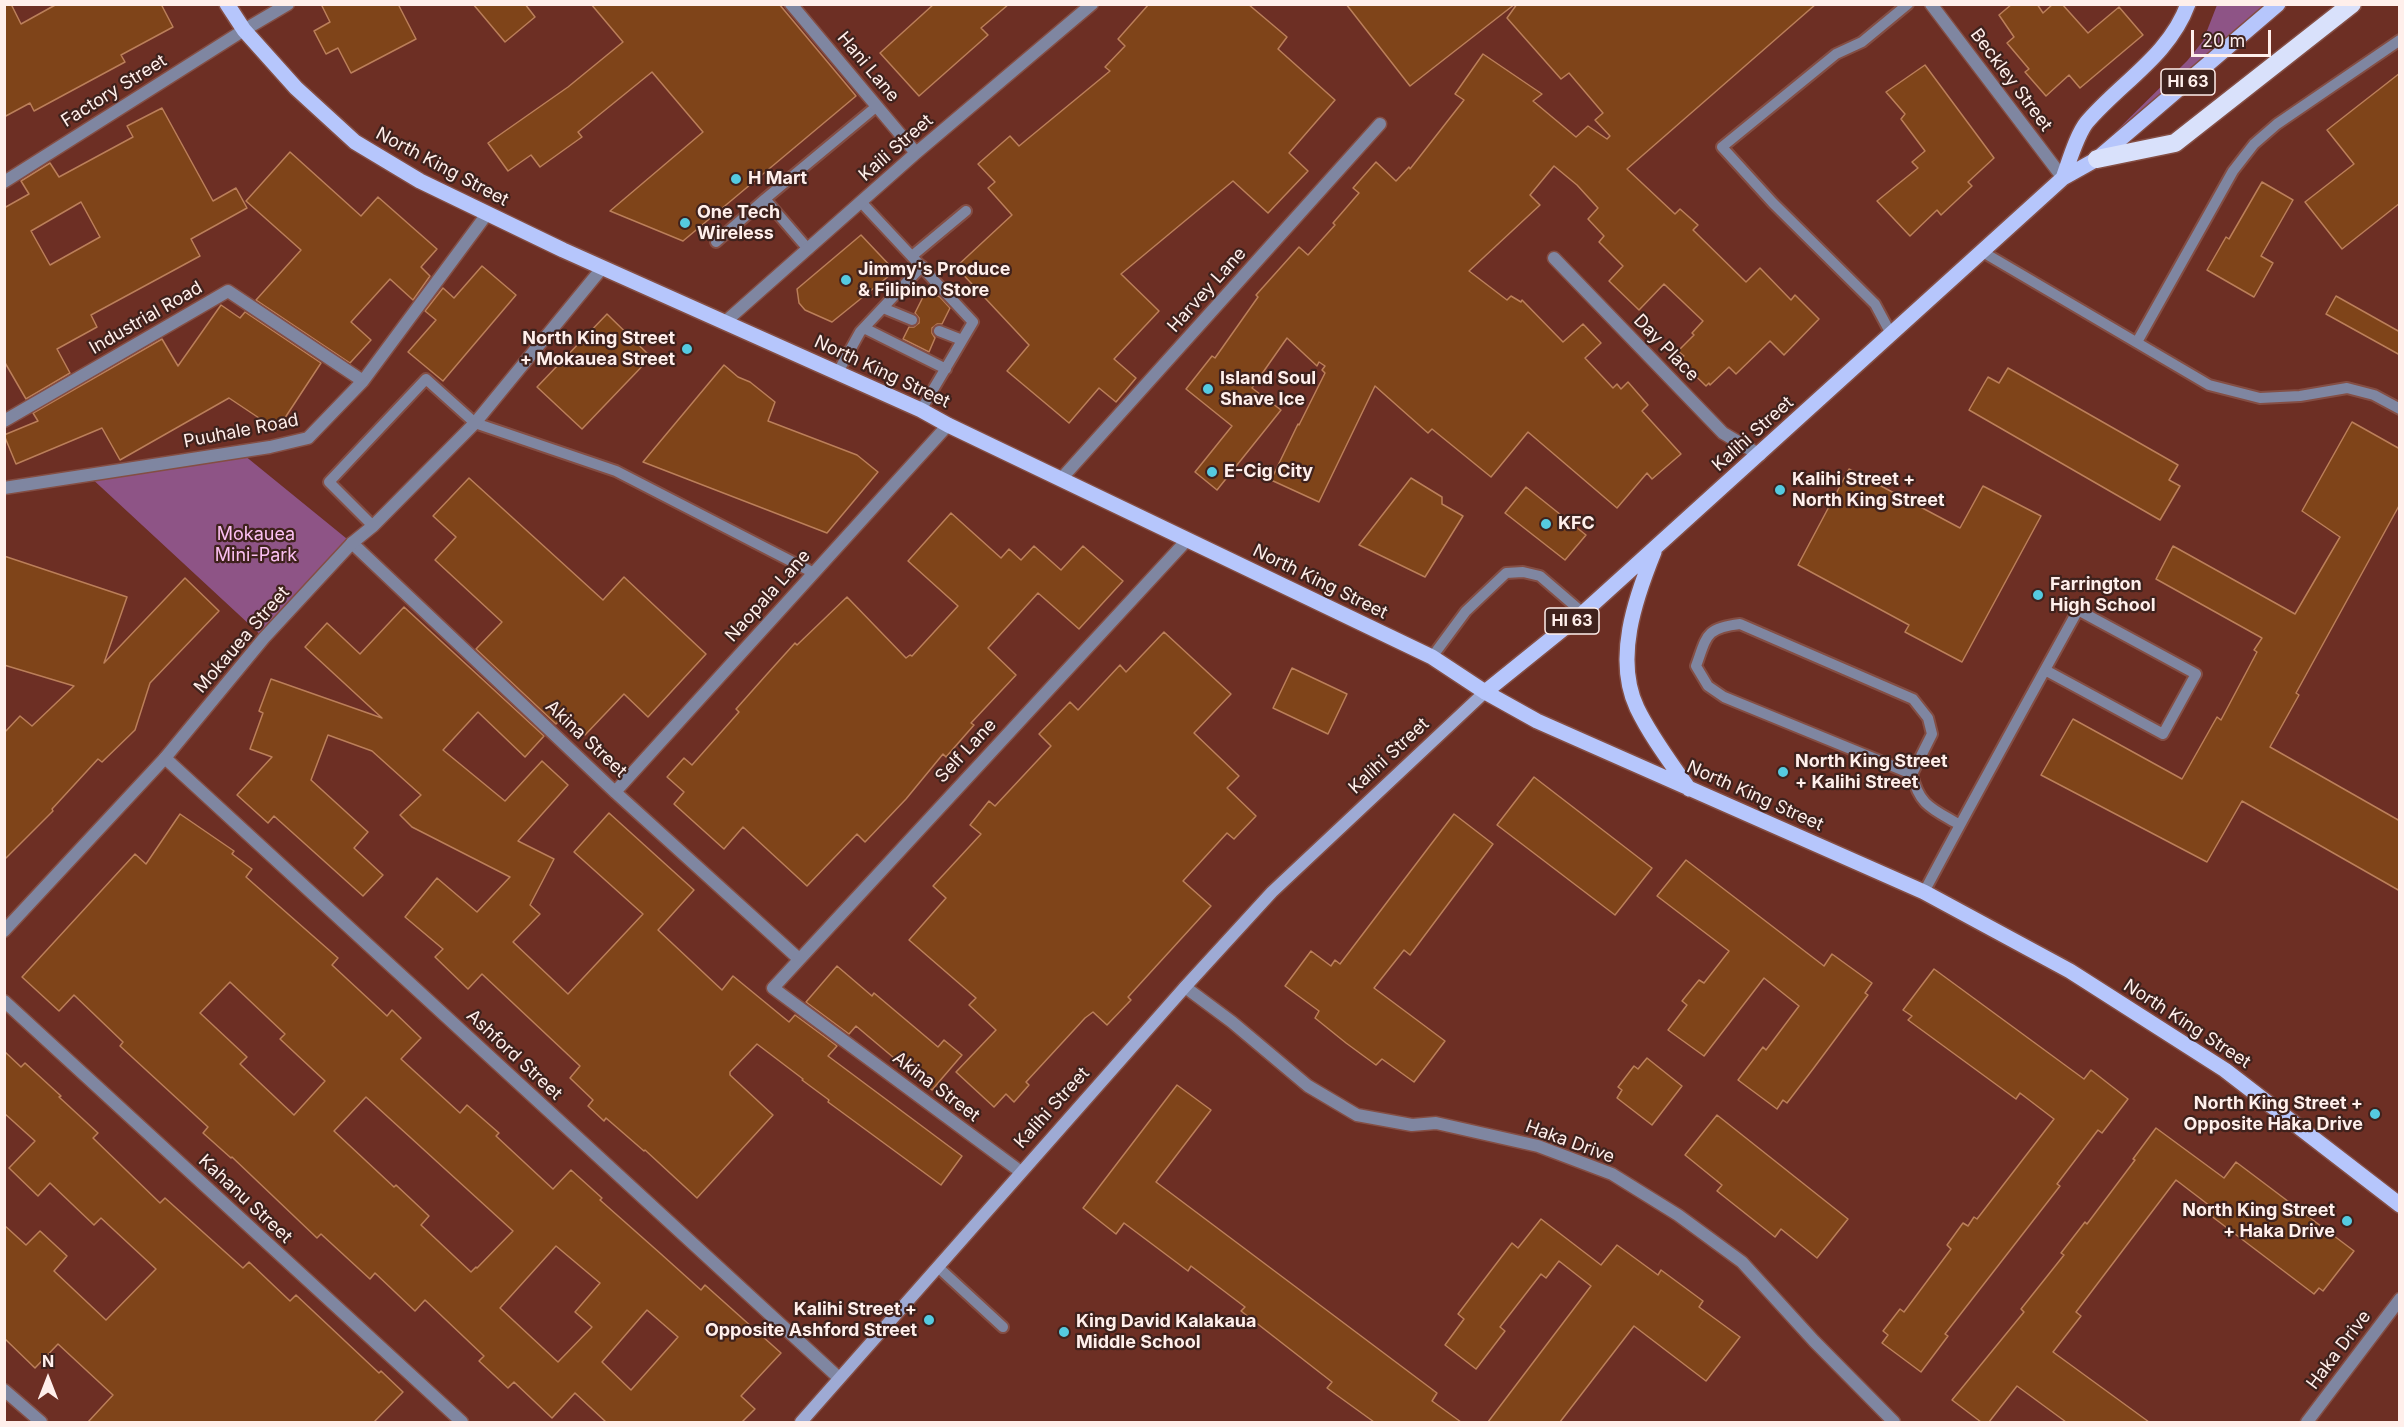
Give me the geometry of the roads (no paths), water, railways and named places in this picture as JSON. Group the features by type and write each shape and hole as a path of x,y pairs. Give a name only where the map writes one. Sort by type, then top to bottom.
{"highway":[{"path":"2097,159 2175,143 2352,4"}],"main road":[{"name":"North King Street","path":"227,4 244,30 296,88 355,142 420,182 921,410 1432,657 1485,692 1537,721 1924,892 2070,971 2225,1070 2400,1205"},
{"name":"HI 63","path":"2063,177 2085,124 2154,59 2182,21 2188,4"},
{"name":"HI 63","path":"2063,177 2097,159 2278,4"},
{"name":"Kalihi Street","path":"801,1422 1185,987 1272,892 1485,692 1583,613 1760,455 1890,332 2063,177"},
{"path":"1656,547 1641,586 1631,625 1627,653 1628,680 1641,715 1689,789"}],"street":[{"name":"Factory Street","path":"4,182 288,4"},
{"name":"Hani Lane","path":"791,4 916,153"},
{"name":"Kaili Street","path":"725,322 916,153 1092,4"},
{"name":"Beckley Street","path":"1930,4 2063,177"},
{"name":"Harvey Lane","path":"1061,479 1380,124"},
{"name":"Puuhale Road","path":"5,487 270,447 308,438 363,381 487,214"},
{"name":"Day Place","path":"1554,258 1723,433 1760,455"},
{"name":"Mokauea Street","path":"4,931 165,758 264,638 352,543 475,423 603,267"},
{"name":"Industrial Road","path":"4,421 228,291 363,381"},
{"name":"Naopala Lane","path":"615,792 948,425"},
{"name":"Self Lane","path":"773,988 1188,539"},
{"name":"Akina Street","path":"352,543 615,792 799,958"},
{"name":"Ashford Street","path":"165,758 839,1378"},
{"name":"Haka Drive","path":"1185,987 1232,1022 1308,1086 1357,1115 1412,1125 1436,1123 1538,1146 1612,1174 1669,1209 1742,1262 1814,1341 1894,1422"},
{"name":"Akina Street","path":"773,988 1021,1172"},
{"name":"Kahanu Street","path":"4,1001 462,1422"},
{"name":"Haka Drive","path":"2307,1422 2400,1299"},
{"path":"4,1390 41,1422"}],"lane":[{"path":"1890,332 1875,304 1773,203 1722,147 1836,54 1862,42 1908,4"},
{"path":"2137,342 2234,171 2254,144 2277,124 2400,40"},
{"path":"716,242 877,106"},
{"path":"765,199 808,249"},
{"path":"861,202 973,322 921,410"},
{"path":"912,256 966,211"},
{"path":"1981,251 2209,385 2260,398 2282,398 2348,388 2374,395 2400,409"},
{"path":"838,372 864,328 922,266"},
{"path":"883,308 912,320"},
{"path":"864,328 946,369"},
{"path":"939,331 962,340"},
{"path":"373,525 329,482 426,379 475,423 615,471 814,573"},
{"path":"1432,657 1466,611 1506,573 1522,572 1540,576 1583,613"},
{"path":"1924,892 1960,825 2045,670 2078,610 2196,674 2163,734 2045,670"},
{"path":"1911,774 1724,697 1708,686 1696,666 1706,636 1719,627 1740,624 1913,699 1928,718 1932,734 1911,774 1916,792 1926,805 1960,825"},
{"path":"939,1268 1003,1327"}],"place":[{"name":"H Mart","path":"736,179"},
{"name":"One Tech Wireless","path":"685,223"},
{"name":"Jimmy's Produce & Filipino Store","path":"846,280"},
{"name":"North King Street + Mokauea Street","path":"687,349"},
{"name":"Island Soul Shave Ice","path":"1208,389"},
{"name":"E-Cig City","path":"1212,472"},
{"name":"Kalihi Street + North King Street","path":"1780,490"},
{"name":"KFC","path":"1546,524"},
{"name":"Farrington High School","path":"2038,595"},
{"name":"North King Street + Kalihi Street","path":"1783,772"},
{"name":"North King Street + Opposite Haka Drive","path":"2375,1114"},
{"name":"North King Street + Haka Drive","path":"2347,1221"},
{"name":"Kalihi Street + Opposite Ashford Street","path":"929,1320"},
{"name":"King David Kalakaua Middle School","path":"1064,1332"}],"park label":[{"name":"Mokauea Mini-Park","path":"256,545"}]}
